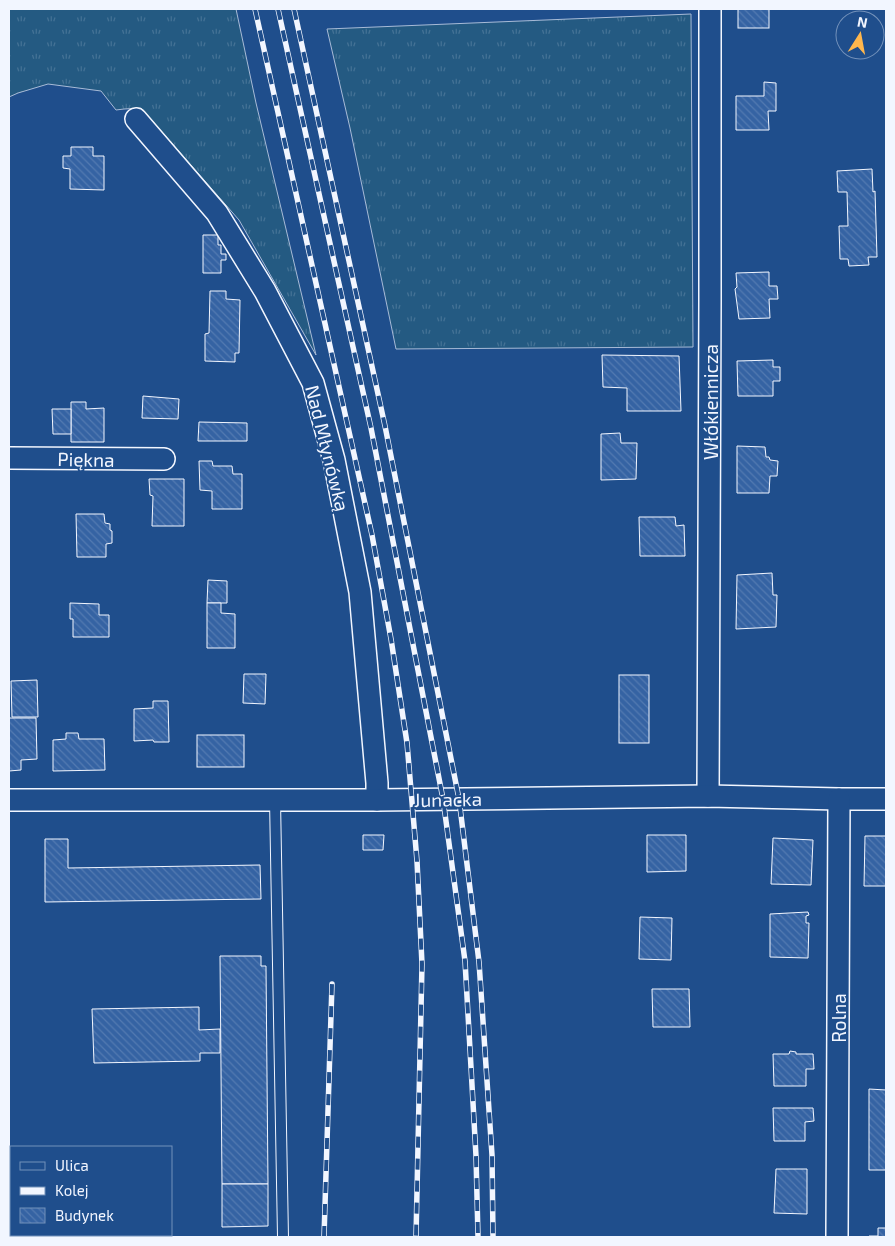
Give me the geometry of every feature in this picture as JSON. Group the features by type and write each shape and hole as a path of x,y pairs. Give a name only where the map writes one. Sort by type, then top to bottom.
{"street":[{"name":"Włókiennicza","path":"708,796 710,9"},
{"name":"Nad Młynówką","path":"136,119 217,213 265,291 313,383 334,460 360,592 377,800"},
{"name":"Piękna","path":"9,458 164,459"},
{"name":"Junacka","path":"9,800 377,800 708,796 886,799"},
{"name":"Rolna","path":"837,1237 839,799"}],"lane":[{"path":"275,800 283,1237"}],"green space":[{"path":"9,9 236,9 256,103 316,355 239,220 141,108 116,110 101,91 48,84 9,97"},
{"path":"691,14 693,347 396,349 350,128 327,29"}],"building":[{"path":"738,9 769,9 769,28 738,28"},
{"path":"764,82 776,83 776,111 768,111 769,130 736,130 736,96 764,96"},
{"path":"71,147 93,147 93,156 104,156 104,190 70,189 70,169 63,168 63,156 71,156"},
{"path":"872,169 873,192 875,191 877,257 868,257 869,265 849,266 848,259 840,259 839,226 848,226 847,192 838,192 837,171"},
{"path":"203,235 218,235 218,245 221,245 221,254 226,254 226,260 221,260 221,273 203,273"},
{"path":"769,272 769,286 777,286 778,299 769,299 770,318 739,319 735,289 737,287 736,273"},
{"path":"210,291 226,291 226,299 240,300 239,353 235,353 235,362 205,361 205,334 209,333"},
{"path":"602,355 679,356 681,411 627,411 627,388 603,387"},
{"path":"773,360 773,367 780,367 780,381 773,381 773,396 738,396 737,361"},
{"path":"143,396 179,399 178,419 142,418"},
{"path":"71,402 86,402 86,409 104,408 104,442 71,442"},
{"path":"52,409 71,409 71,434 53,434"},
{"path":"199,422 247,423 247,441 198,441"},
{"path":"620,433 621,443 637,443 636,479 601,480 601,434"},
{"path":"737,446 765,447 766,457 769,457 770,460 778,461 777,476 770,476 769,493 737,493"},
{"path":"199,461 212,461 213,466 232,466 233,474 242,474 242,509 212,509 212,491 200,490"},
{"path":"149,479 184,479 184,526 152,526 153,496 150,495"},
{"path":"76,514 104,514 105,523 110,524 110,530 112,531 112,543 106,544 106,557 77,557"},
{"path":"639,517 675,517 676,526 684,525 685,556 640,556"},
{"path":"772,573 773,595 777,595 776,627 736,629 737,575"},
{"path":"208,580 227,581 227,603 207,603"},
{"path":"70,603 99,604 99,615 109,615 109,637 73,637 73,619 70,619"},
{"path":"207,603 221,603 221,613 235,614 235,648 207,648"},
{"path":"244,674 266,674 265,704 243,703"},
{"path":"619,675 649,675 649,743 619,743"},
{"path":"37,680 38,717 12,717 11,681"},
{"path":"153,701 168,701 169,742 154,742 153,740 134,741 134,709 153,708"},
{"path":"9,718 36,718 37,759 21,760 21,770 9,771"},
{"path":"66,733 78,733 79,739 104,739 105,770 53,771 53,740 66,739"},
{"path":"197,735 244,735 244,767 197,767"},
{"path":"363,835 384,835 383,850 363,850"},
{"path":"647,835 686,835 686,871 647,872"},
{"path":"865,836 886,836 886,886 864,886"},
{"path":"773,838 813,840 811,885 771,884"},
{"path":"45,839 68,839 68,868 260,865 261,899 45,902"},
{"path":"808,912 809,915 806,916 806,923 809,923 808,958 770,957 770,914"},
{"path":"640,917 672,918 671,960 639,959"},
{"path":"220,956 261,956 261,966 266,966 268,1184 222,1184"},
{"path":"652,989 689,989 690,1027 653,1027"},
{"path":"199,1007 199,1030 220,1029 220,1053 200,1053 200,1061 94,1063 92,1009"},
{"path":"790,1051 796,1052 796,1054 813,1054 814,1069 806,1069 806,1086 774,1086 773,1054 789,1054"},
{"path":"869,1089 886,1090 886,1170 869,1170"},
{"path":"773,1108 813,1108 814,1121 805,1122 805,1141 774,1141"},
{"path":"776,1169 807,1169 807,1214 774,1213"},
{"path":"222,1184 268,1184 268,1226 222,1227"},
{"path":"878,1228 886,1228 886,1237 869,1237 878,1236"}],"railway":[{"path":"255,9 372,535 407,743 417,861 422,964 416,1237"},
{"path":"278,9 371,428 443,799 465,961 476,1156 478,1237"},
{"path":"294,9 385,426 459,799 479,962 492,1155 493,1237"},
{"path":"324,1237 332,984"}]}
